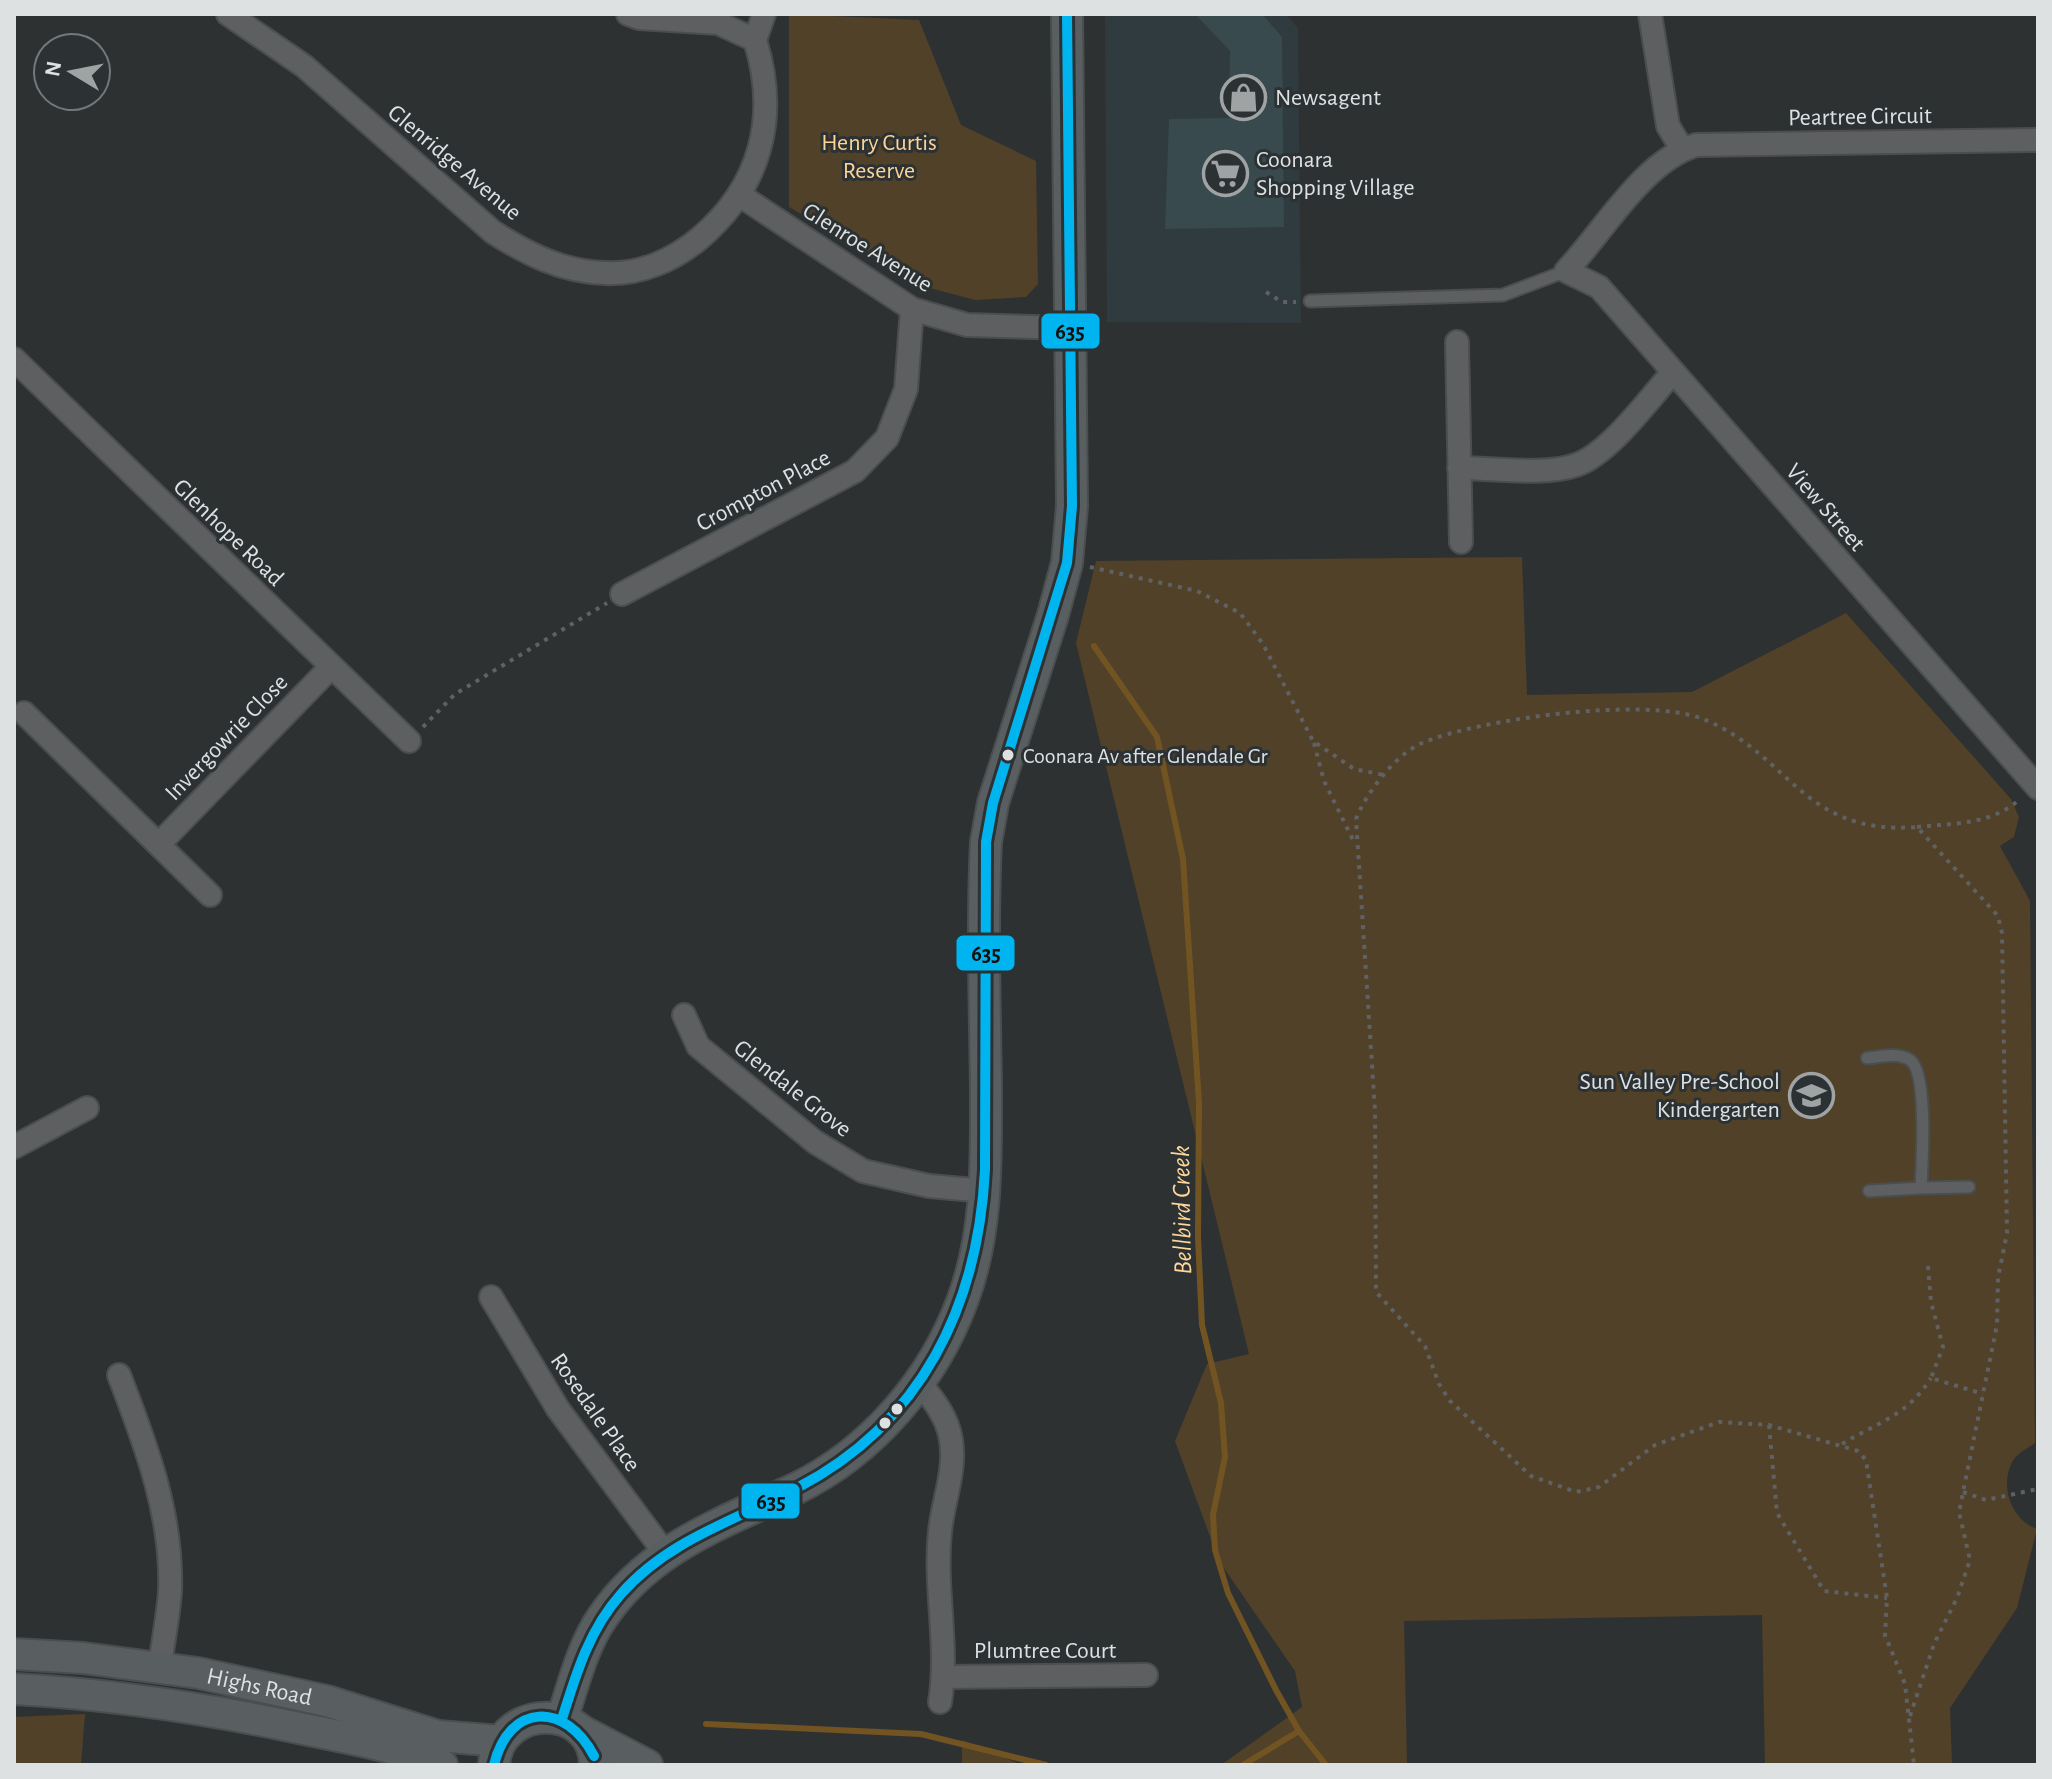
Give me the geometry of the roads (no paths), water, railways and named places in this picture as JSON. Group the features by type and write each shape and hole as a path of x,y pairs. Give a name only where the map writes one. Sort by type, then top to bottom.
{"street":[{"name":"Glenridge Avenue","path":"228,14 304,66 493,232 524,252 561,267 606,274 649,268 686,251 741,196 757,158 764,122 763,65 755,40"},
{"path":"628,14 639,18 718,23 755,40 764,14"},
{"path":"571,1724 602,1618 640,1574 665,1553 713,1525 797,1488 832,1467 890,1419 919,1382 963,1300 975,1262 986,1191 986,842 993,803 1067,563 1072,506 1067,14"},
{"path":"1566,271 1597,238 1623,201 1674,151 1682,149 1668,126 1650,14"},
{"name":"Peartree Circuit","path":"1682,149 1696,145 2038,140"},
{"name":"Glenroe Avenue","path":"741,196 912,309 967,325 1071,328"},
{"name":"View Street","path":"1566,271 1599,287 2037,787"},
{"name":"Crompton Place","path":"622,594 855,471 887,438 906,389 912,309"},
{"path":"1457,342 1461,542"},
{"name":"Glenhope Road","path":"14,359 409,741"},
{"path":"1459,468 1559,469 1579,465 1600,451 1673,372"},
{"name":"Invergowrie Close","path":"159,844 331,667"},
{"path":"24,713 210,895"},
{"name":"Glendale Grove","path":"684,1015 698,1046 815,1142 863,1171 929,1186 986,1191"},
{"path":"14,1147 87,1108"},
{"name":"Rosedale Place","path":"491,1297 558,1409 665,1553"},
{"path":"119,1375 150,1458 166,1521 170,1591 160,1666"},
{"name":"Plumtree Court","path":"919,1382 938,1405 951,1437 953,1458 940,1533 944,1677 940,1702"},
{"name":"Highs Road","path":"14,1654 160,1666 268,1686 497,1753"},
{"name":"Plumtree Court","path":"944,1677 1146,1675"},
{"name":"Highs Road","path":"14,1689 91,1693 192,1706 378,1744 442,1765"},
{"path":"497,1753 512,1727 544,1715 571,1724 647,1765"},
{"path":"571,1724 590,1743 595,1765"}],"lane":[{"path":"1310,301 1503,295 1566,271"},
{"path":"1867,1058 1902,1055 1913,1062 1920,1075 1921,1188"},
{"path":"1869,1191 1969,1187"}],"waterway":[{"name":"Bellbird Creek","path":"1094,646 1157,737 1183,859 1199,1103 1198,1237 1202,1325 1221,1403 1225,1457 1213,1515 1215,1550 1228,1593 1276,1690 1299,1731 1326,1765"},
{"path":"706,1724 921,1734 1046,1765"},
{"path":"1243,1765 1299,1731"}],"place":[{"name":"Newsagent","path":"1244,97"},
{"name":"Coonara Shopping Village","path":"1225,173"},
{"name":"Coonara Av after Glendale Gr","path":"1008,755"},
{"name":"Sun Valley Pre-School Kindergarten","path":"1811,1095"}],"park label":[{"name":"Henry Curtis Reserve","path":"879,156"}]}
